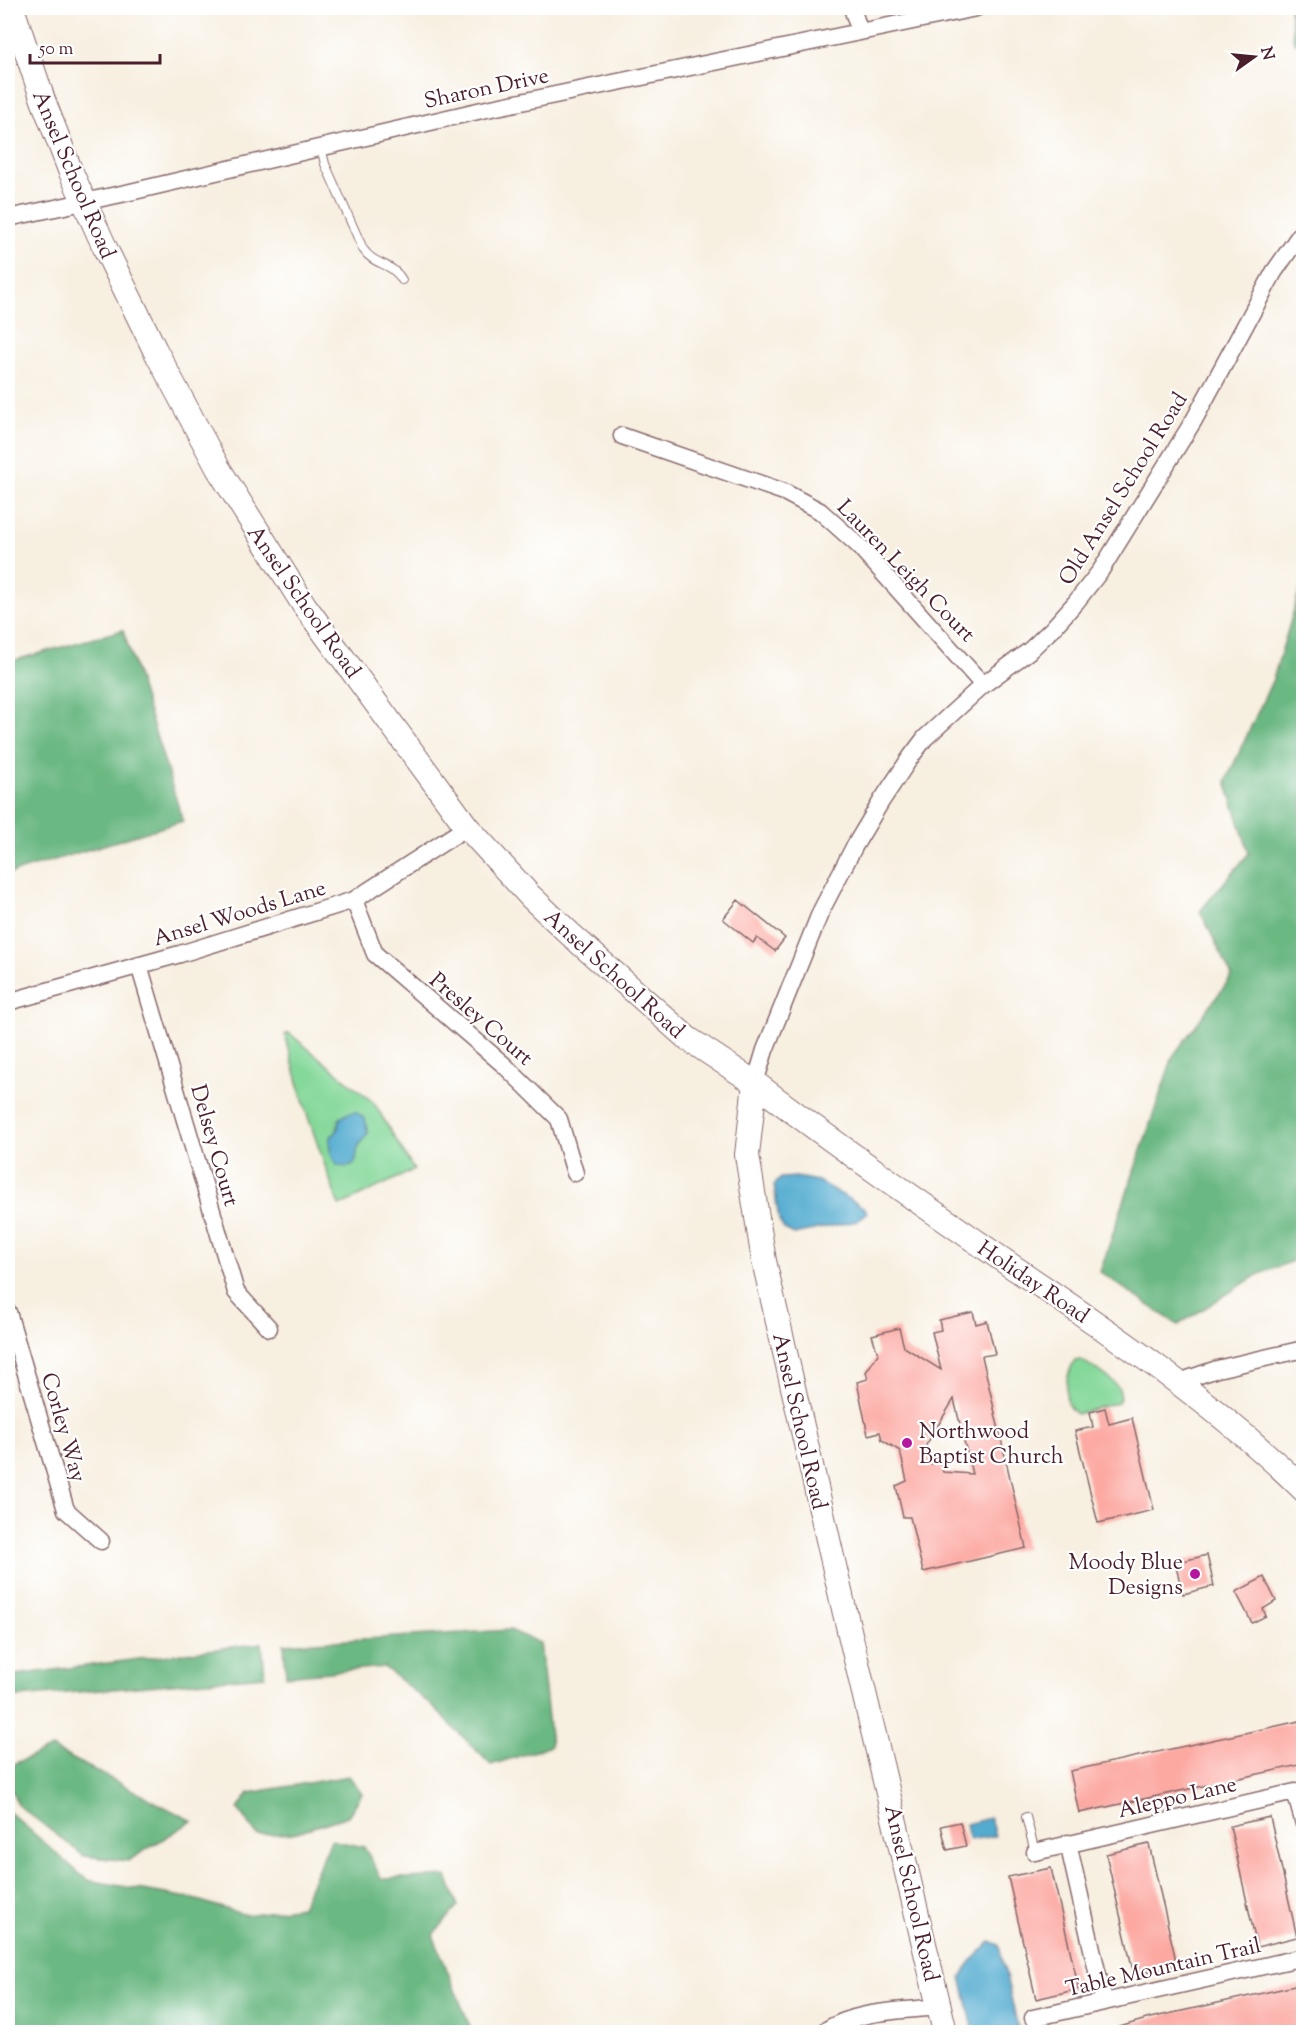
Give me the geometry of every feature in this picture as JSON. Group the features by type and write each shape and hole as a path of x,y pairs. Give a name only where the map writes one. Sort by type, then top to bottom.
{"street":[{"name":"Ansel School Road","path":"12,8 43,100 84,201 186,411 248,518 304,604 467,827 530,896 687,1038 755,1083 747,1155 764,1261 945,2032"},
{"path":"852,8 860,32"},
{"name":"Sharon Drive","path":"8,218 493,108 976,8"},
{"name":"Old Ansel School Road","path":"755,1083 765,1050 821,911 854,847 910,758 946,717 983,685 1029,651 1052,629 1077,602 1101,570 1194,420 1274,272 1304,229"},
{"name":"Lauren Leigh Court","path":"622,436 784,492 820,511 858,545 983,685"},
{"name":"Ansel Woods Lane","path":"8,1002 354,900 467,827"},
{"name":"Presley Court","path":"354,900 375,954 504,1065 560,1119 575,1173"},
{"name":"Delsey Court","path":"139,965 236,1292 269,1328"},
{"name":"Holiday Road","path":"755,1083 950,1223 1095,1322 1244,1436 1304,1490"},
{"name":"Corley Way","path":"8,1312 66,1510 101,1541"},
{"path":"1176,1383 1217,1369 1304,1349"},
{"name":"Aleppo Lane","path":"1035,1851 1295,1792 1304,1824"},
{"path":"1068,1843 1104,2002"},
{"name":"Table Mountain Trail","path":"1033,2018 1304,1957"},
{"path":"823,2032 847,2020 871,2014 940,2007"}],"lane":[{"path":"321,147 325,164 363,249 373,260 389,266 402,280"},
{"path":"1026,1817 1035,1851"}],"green space":[{"path":"1290,8 1303,8 1303,41 1294,43"},
{"path":"1303,580 1303,1257 1257,1275 1178,1325 1100,1272 1173,1056 1232,976 1200,911 1249,853 1226,781 1273,679"},
{"path":"123,630 183,821 8,874 8,662"},
{"path":"289,1033 374,1103 414,1170 339,1206 306,1111 285,1035"},
{"path":"1081,1360 1115,1384 1121,1396 1118,1402 1077,1414 1072,1410 1068,1404 1067,1381 1075,1361"},
{"path":"510,1630 540,1643 551,1746 491,1765 432,1706 384,1667 286,1676 284,1644"},
{"path":"262,1643 265,1676 8,1698 8,1676"},
{"path":"52,1748 192,1821 128,1861 84,1856 18,1805 8,1782 8,1766"},
{"path":"349,1776 362,1794 348,1816 294,1833 257,1835 238,1809 249,1793"},
{"path":"8,1811 87,1880 194,1899 246,1915 301,1907 331,1840 364,1847 382,1879 447,1876 458,1906 433,1935 471,2029 427,2032 8,2032"}],"water":[{"path":"356,1112 365,1119 368,1133 357,1150 354,1164 346,1167 338,1166 331,1154 331,1137 337,1130 340,1118"},
{"path":"796,1177 818,1181 865,1208 867,1213 857,1221 794,1234 784,1229 779,1220 774,1185 781,1178"},
{"path":"990,1818 995,1836 969,1840 966,1824"},
{"path":"991,1941 999,1945 1019,2032 974,2032 961,1977 972,1960"}],"building":[{"path":"738,900 785,938 775,951 757,938 753,943 723,919"},
{"name":"Northwood Baptist Church","path":"973,1312 976,1324 987,1321 995,1354 982,1356 1026,1548 923,1572 910,1517 903,1517 896,1486 907,1481 900,1451 882,1440 880,1432 868,1435 857,1382 868,1379 866,1372 878,1354 872,1335 899,1328 904,1347 941,1370 932,1332 941,1330 939,1320","holes":["954,1399 972,1474 943,1472 940,1462 931,1464 926,1445"]},
{"path":"1105,1408 1109,1424 1132,1418 1154,1510 1098,1523 1075,1431 1093,1427 1090,1412"},
{"name":"Moody Blue Designs","path":"1207,1555 1214,1586 1183,1594 1175,1563"},
{"path":"1264,1577 1276,1601 1263,1609 1266,1616 1252,1623 1236,1592"},
{"path":"1304,1720 1304,1764 1079,1813 1070,1771"},
{"path":"1270,1817 1297,1937 1257,1947 1230,1826"},
{"path":"960,1822 966,1846 947,1850 941,1826"},
{"path":"1149,1844 1177,1965 1134,1975 1106,1854"},
{"path":"1051,1868 1079,1989 1036,1999 1008,1877"},
{"path":"1304,1984 1304,2028 1282,2032 1117,2032 1116,2028 1150,2018"}],"place":[{"name":"Northwood Baptist Church","path":"907,1443"},
{"name":"Moody Blue Designs","path":"1195,1574"}]}
